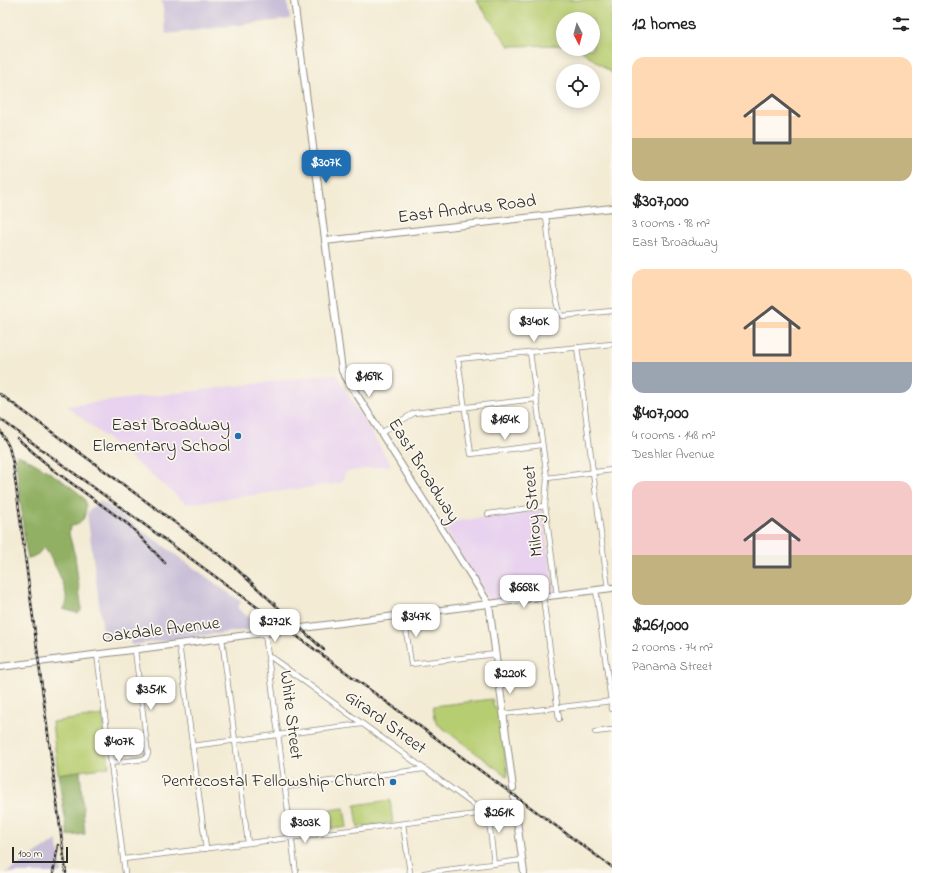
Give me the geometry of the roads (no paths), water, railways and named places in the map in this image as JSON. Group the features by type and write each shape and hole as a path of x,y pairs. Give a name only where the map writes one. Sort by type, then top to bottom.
{"street":[{"name":"East Broadway","path":"294,0 342,371 489,604 513,788"},
{"name":"East Andrus Road","path":"325,241 612,208"},
{"path":"546,216 554,294 562,316 612,311"},
{"path":"542,445 471,454 458,359 612,344"},
{"path":"577,347 610,589"},
{"name":"Milroy Street","path":"530,352 547,478 545,506 557,595"},
{"path":"381,433 414,413 536,399"},
{"path":"547,478 612,470"},
{"path":"488,514 545,506"},
{"name":"Oakdale Avenue","path":"0,667 610,589"},
{"path":"596,590 612,708"},
{"path":"543,597 559,719"},
{"path":"404,615 411,664 496,654"},
{"name":"White Street","path":"265,633 296,873"},
{"path":"222,638 248,844"},
{"path":"179,644 206,849"},
{"path":"111,763 142,760 146,758 148,752 135,650"},
{"path":"97,654 125,873"},
{"name":"Girard Street","path":"268,655 485,813"},
{"path":"503,714 612,701"},
{"path":"192,746 362,724"},
{"path":"595,732 612,730"},
{"path":"285,787 424,769"},
{"path":"514,798 524,873"},
{"path":"124,859 485,813 489,820 494,864"},
{"path":"403,824 410,873"},
{"path":"424,873 522,860"}],"railway":[{"path":"0,394 230,563 324,650"},
{"path":"0,419 612,867"},
{"path":"0,430 9,447 13,463 66,873"},
{"path":"17,438 52,469 129,525 165,563"},
{"path":"53,873 58,845"}],"place":[{"name":"East Broadway Elementary School","path":"238,436"},
{"name":"Pentecostal Fellowship Church","path":"393,782"}]}
